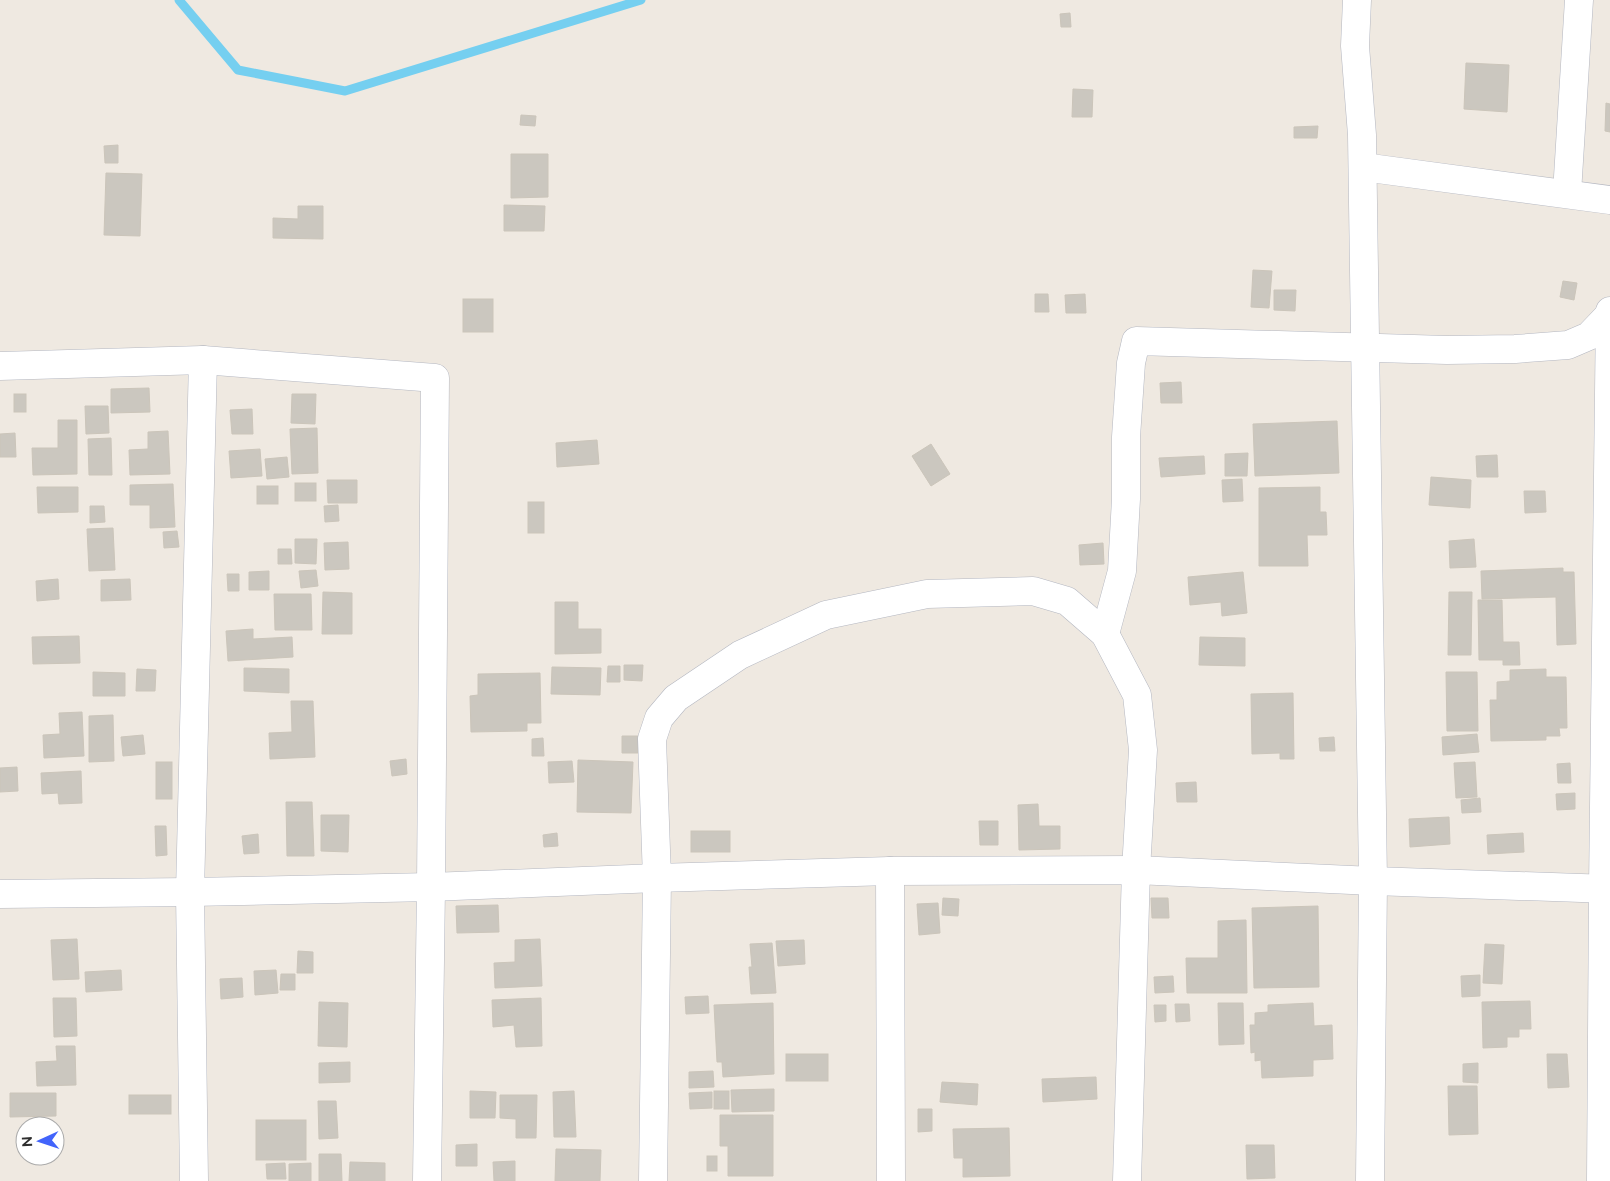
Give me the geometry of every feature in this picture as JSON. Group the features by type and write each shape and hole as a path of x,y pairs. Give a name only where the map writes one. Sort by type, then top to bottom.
{"street":[{"path":"1357,0 1355,46 1363,167 1373,881 1370,1181"},
{"path":"1567,193 1580,0"},
{"path":"1363,167 1610,200"},
{"path":"1105,634 1122,571 1126,499 1126,437 1131,363 1136,341 1448,350 1515,349 1568,345 1589,336 1610,313"},
{"path":"1602,1181 1610,313"},
{"path":"194,1181 190,892 203,360"},
{"path":"0,366 203,360 435,378 427,1181"},
{"path":"653,1181 657,878 652,739 659,718 676,698 740,655 826,615 927,594 1033,592 1067,601 1105,634 1138,695 1143,750 1136,870 1127,1181"},
{"path":"0,894 431,887 890,871 1136,870 1606,889"},
{"path":"890,871 891,1181"}],"building":[{"path":"1070,13 1071,27 1061,27 1060,14"},
{"path":"1466,63 1509,65 1507,112 1464,109"},
{"path":"1073,89 1093,90 1092,117 1072,117"},
{"path":"1606,103 1610,104 1610,132 1605,131"},
{"path":"521,115 536,116 535,126 520,125"},
{"path":"1318,126 1317,138 1294,138 1294,127"},
{"path":"118,145 118,163 105,163 104,146"},
{"path":"511,154 548,154 548,197 511,198"},
{"path":"106,173 142,174 140,236 104,235"},
{"path":"504,205 545,206 544,231 504,231"},
{"path":"298,206 323,206 323,239 273,238 273,218 298,219"},
{"path":"1253,270 1272,271 1269,308 1251,307"},
{"path":"1563,281 1577,283 1574,300 1560,297"},
{"path":"1274,290 1296,290 1295,311 1274,310"},
{"path":"1035,294 1048,294 1049,312 1035,312"},
{"path":"1085,294 1086,313 1066,313 1065,295"},
{"path":"463,299 493,299 493,332 463,332"},
{"path":"1181,382 1182,403 1161,403 1160,383"},
{"path":"149,388 150,412 111,413 111,389"},
{"path":"14,394 26,394 26,412 14,412"},
{"path":"292,394 316,394 315,424 291,423"},
{"path":"85,406 108,406 109,433 86,434"},
{"path":"252,409 253,434 232,434 230,410"},
{"path":"58,420 77,420 77,474 33,475 32,448 58,448"},
{"path":"1337,421 1339,473 1255,476 1253,424"},
{"path":"317,428 318,473 292,474 290,429"},
{"path":"168,431 170,474 130,475 129,450 148,449 148,432"},
{"path":"15,433 16,457 0,457 0,434"},
{"path":"111,438 112,475 89,475 88,439"},
{"path":"597,440 599,464 557,467 556,443"},
{"path":"931,444 950,474 931,486 912,456"},
{"path":"260,449 262,476 231,478 229,451"},
{"path":"1248,453 1247,476 1225,476 1225,454"},
{"path":"1497,455 1498,477 1477,477 1476,456"},
{"path":"1204,456 1205,474 1161,477 1159,458"},
{"path":"287,457 289,477 267,479 265,459"},
{"path":"1431,477 1471,480 1470,508 1429,505"},
{"path":"1242,479 1243,501 1223,502 1222,480"},
{"path":"327,480 357,480 357,503 328,503"},
{"path":"295,483 316,483 316,501 295,501"},
{"path":"173,484 175,527 150,528 150,505 130,505 130,485"},
{"path":"257,486 278,486 278,504 257,504"},
{"path":"37,487 78,487 78,512 38,513"},
{"path":"1320,487 1320,512 1326,512 1327,535 1307,535 1308,566 1259,566 1259,488"},
{"path":"1524,491 1545,491 1546,512 1525,513"},
{"path":"528,502 544,502 544,533 528,533"},
{"path":"338,505 339,521 325,522 324,506"},
{"path":"90,506 104,506 105,522 90,523"},
{"path":"113,528 115,570 89,571 87,529"},
{"path":"177,531 179,547 164,548 163,532"},
{"path":"295,539 317,539 316,564 295,563"},
{"path":"1474,539 1476,567 1450,568 1449,541"},
{"path":"348,542 349,569 325,570 324,543"},
{"path":"1103,543 1104,564 1080,565 1079,545"},
{"path":"278,549 291,549 292,564 278,564"},
{"path":"1563,568 1563,572 1574,572 1576,644 1557,645 1556,597 1482,599 1481,571"},
{"path":"316,570 318,586 301,588 299,571"},
{"path":"269,571 269,590 249,590 249,572"},
{"path":"1243,572 1247,613 1222,616 1221,602 1190,605 1188,577"},
{"path":"227,574 239,574 239,591 228,591"},
{"path":"58,579 59,599 37,601 36,581"},
{"path":"130,579 131,600 101,601 101,580"},
{"path":"323,592 352,593 352,634 322,634"},
{"path":"1449,592 1472,592 1471,655 1448,655"},
{"path":"274,594 311,594 312,630 275,630"},
{"path":"1478,600 1502,600 1503,642 1519,642 1520,665 1503,665 1503,660 1479,660"},
{"path":"555,602 578,602 578,629 601,629 601,653 555,654"},
{"path":"253,629 253,639 292,637 293,657 228,661 226,631"},
{"path":"79,636 80,663 33,664 32,637"},
{"path":"1200,637 1245,638 1245,666 1199,665"},
{"path":"624,665 643,665 642,681 624,680"},
{"path":"608,666 620,666 620,682 607,682"},
{"path":"552,667 601,668 600,695 551,694"},
{"path":"244,668 289,669 289,693 244,691"},
{"path":"137,669 156,670 155,691 136,691"},
{"path":"1546,669 1546,677 1566,677 1567,728 1559,728 1560,736 1546,736 1546,740 1491,741 1490,700 1497,700 1497,682 1510,681 1510,670"},
{"path":"93,672 125,673 125,696 93,696"},
{"path":"1446,672 1477,672 1478,731 1447,731"},
{"path":"540,673 541,723 527,723 527,731 471,732 470,696 478,695 478,674"},
{"path":"1293,693 1294,759 1280,759 1280,753 1252,754 1251,694"},
{"path":"291,701 313,701 315,757 270,759 269,733 292,732"},
{"path":"82,712 84,756 44,758 43,735 60,734 59,713"},
{"path":"113,715 114,761 89,762 89,716"},
{"path":"1477,734 1479,752 1443,755 1442,737"},
{"path":"143,735 145,754 123,756 121,737"},
{"path":"622,736 639,736 638,753 622,753"},
{"path":"1334,737 1335,751 1320,751 1319,738"},
{"path":"543,738 544,756 532,756 532,739"},
{"path":"406,759 407,774 392,776 390,761"},
{"path":"578,760 633,762 631,813 577,812"},
{"path":"572,761 574,782 549,783 548,762"},
{"path":"156,762 172,762 172,799 156,799"},
{"path":"1475,762 1477,797 1456,798 1454,763"},
{"path":"1570,763 1571,783 1558,783 1557,764"},
{"path":"17,767 18,791 0,792 0,768"},
{"path":"81,771 82,803 59,804 58,793 42,794 41,773"},
{"path":"1196,782 1197,802 1177,802 1176,783"},
{"path":"1575,793 1575,809 1557,810 1556,794"},
{"path":"1480,798 1481,812 1462,813 1461,800"},
{"path":"286,802 312,802 314,856 287,856"},
{"path":"1038,804 1039,826 1060,826 1060,849 1019,850 1018,805"},
{"path":"321,815 349,815 348,852 321,851"},
{"path":"1449,817 1450,844 1410,847 1409,819"},
{"path":"979,821 998,821 998,845 980,845"},
{"path":"155,826 166,826 167,855 156,856"},
{"path":"691,831 730,831 730,852 691,852"},
{"path":"557,833 558,846 544,847 543,835"},
{"path":"1523,833 1524,852 1488,854 1487,835"},
{"path":"258,834 259,853 244,854 242,836"},
{"path":"943,898 959,899 958,916 942,915"},
{"path":"1151,898 1168,898 1169,918 1152,918"},
{"path":"938,903 940,933 919,935 917,904"},
{"path":"498,905 499,932 457,933 456,906"},
{"path":"1318,906 1319,987 1254,988 1252,908"},
{"path":"1246,920 1247,993 1187,993 1186,958 1218,958 1218,921"},
{"path":"77,939 79,979 53,980 51,940"},
{"path":"540,939 542,986 495,988 494,963 515,962 515,940"},
{"path":"804,940 805,964 778,966 776,941"},
{"path":"772,943 776,993 751,994 749,967 752,967 750,944"},
{"path":"1485,944 1504,945 1502,984 1483,983"},
{"path":"298,951 313,952 313,973 297,973"},
{"path":"121,970 122,990 86,992 85,972"},
{"path":"276,970 278,993 255,995 254,971"},
{"path":"281,974 295,974 295,990 280,990"},
{"path":"1480,975 1480,996 1462,997 1461,976"},
{"path":"1173,976 1174,992 1155,993 1154,977"},
{"path":"242,978 243,997 221,999 220,979"},
{"path":"708,996 709,1013 686,1014 685,997"},
{"path":"53,998 76,998 77,1036 54,1037"},
{"path":"541,998 542,1046 516,1047 514,1025 493,1027 492,1000"},
{"path":"1530,1001 1531,1029 1519,1029 1519,1037 1507,1037 1507,1047 1483,1048 1482,1002"},
{"path":"319,1002 348,1003 347,1047 318,1046"},
{"path":"773,1003 774,1074 723,1077 722,1062 717,1062 714,1005"},
{"path":"1218,1003 1243,1003 1244,1044 1219,1045"},
{"path":"1313,1003 1314,1026 1332,1025 1333,1059 1313,1060 1313,1076 1262,1078 1261,1060 1255,1061 1255,1052 1251,1053 1250,1025 1255,1025 1255,1013 1268,1012 1268,1005"},
{"path":"1175,1004 1189,1004 1190,1021 1176,1022"},
{"path":"1154,1005 1166,1005 1166,1021 1155,1022"},
{"path":"56,1046 75,1046 76,1085 37,1086 36,1062 57,1061"},
{"path":"786,1054 828,1054 828,1081 786,1081"},
{"path":"1547,1054 1567,1054 1569,1087 1548,1088"},
{"path":"350,1062 350,1082 319,1083 319,1063"},
{"path":"1478,1063 1478,1083 1463,1082 1463,1064"},
{"path":"713,1071 714,1087 689,1088 689,1072"},
{"path":"1096,1077 1097,1099 1043,1102 1042,1079"},
{"path":"942,1082 978,1084 977,1105 940,1102"},
{"path":"1448,1086 1477,1086 1478,1134 1449,1135"},
{"path":"774,1089 774,1111 732,1112 731,1090"},
{"path":"470,1091 496,1092 495,1118 470,1118"},
{"path":"574,1091 576,1137 554,1137 553,1092"},
{"path":"714,1091 729,1091 729,1109 714,1109"},
{"path":"712,1092 712,1108 690,1109 689,1093"},
{"path":"10,1093 56,1093 56,1116 10,1117"},
{"path":"129,1095 171,1095 171,1114 129,1114"},
{"path":"500,1095 537,1095 536,1138 516,1138 516,1119 500,1118"},
{"path":"318,1101 336,1101 338,1138 319,1139"},
{"path":"918,1109 932,1109 932,1131 918,1132"},
{"path":"720,1115 773,1115 773,1176 728,1176 728,1146 720,1146"},
{"path":"256,1120 306,1120 306,1160 256,1160"},
{"path":"1009,1128 1010,1176 963,1177 963,1158 954,1158 953,1129"},
{"path":"477,1144 477,1166 456,1166 456,1145"},
{"path":"1246,1145 1274,1145 1275,1178 1247,1179"},
{"path":"556,1149 601,1150 600,1181 555,1181"},
{"path":"319,1154 341,1154 342,1181 319,1181"},
{"path":"707,1156 717,1156 717,1171 707,1171"},
{"path":"515,1161 515,1181 494,1181 493,1162"},
{"path":"350,1162 385,1163 385,1181 349,1181"},
{"path":"285,1163 286,1179 267,1179 266,1164"},
{"path":"311,1163 311,1181 289,1181 289,1164"}],"waterway":[{"path":"179,0 238,70 345,91 641,0"}]}
